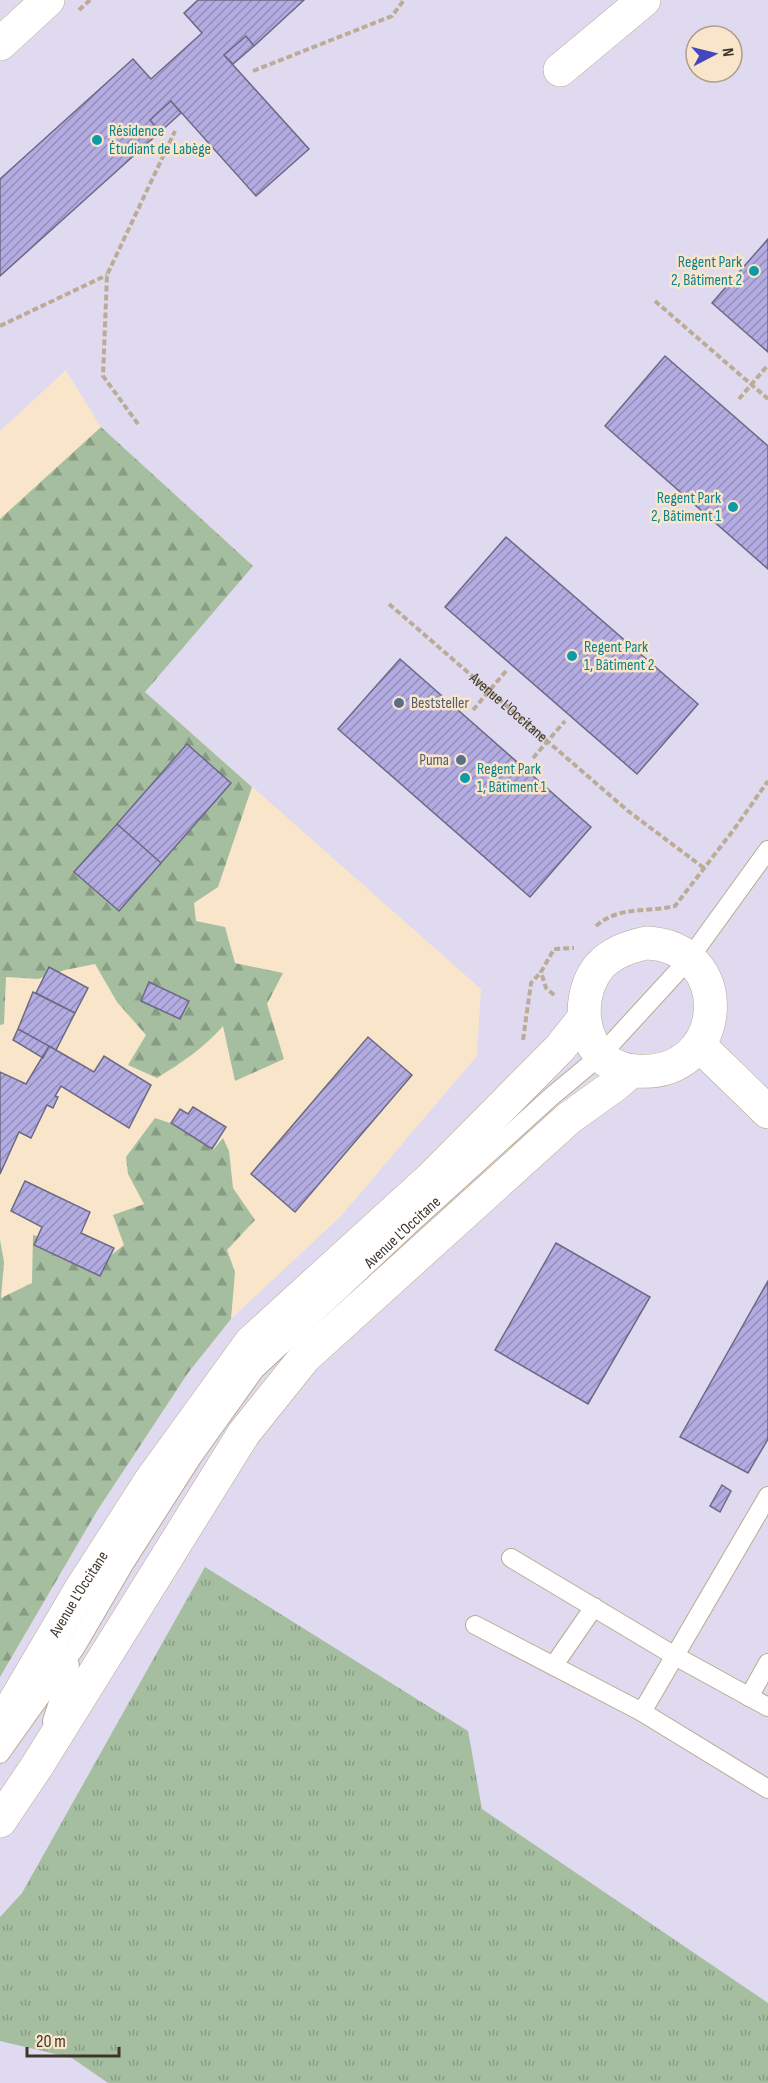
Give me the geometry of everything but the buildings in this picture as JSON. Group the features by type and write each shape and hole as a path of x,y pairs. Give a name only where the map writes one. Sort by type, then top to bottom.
{"street":[{"path":"0,44 48,0"},
{"path":"560,70 644,0"},
{"path":"646,943 661,944 675,949 689,959 707,983 711,1003 710,1022 699,1045 682,1060 665,1069 648,1071 632,1071 600,1056 589,1037 584,1018 585,999 591,980 599,967 613,955 646,943"},
{"name":"Avenue L'Occitane","path":"0,1732 8,1713 133,1508 251,1341 430,1179 561,1048 584,1018"},
{"path":"699,1045 768,1112"},
{"name":"Avenue L'Occitane","path":"0,1821 37,1766 244,1433 305,1357 568,1118 632,1071"}],"lane":[{"name":"Avenue L'Occitane","path":"76,1647 125,1563 192,1458 255,1370 412,1222 600,1056 689,959 768,850"},
{"path":"642,1712 768,1496"},
{"path":"511,1558 675,1656 768,1707"},
{"path":"554,1665 594,1607"},
{"path":"475,1625 642,1712 768,1789"},
{"path":"0,1754 76,1647"},
{"path":"37,1766 76,1647"},
{"path":"749,1697 768,1663"}],"path":[{"path":"253,71 392,16 404,0"},
{"path":"138,424 103,376 107,275 175,131"},
{"path":"0,326 107,275"},
{"path":"655,301 768,399"},
{"path":"739,399 768,365"},
{"name":"Avenue L'Occitane","path":"389,604 628,811 704,868"},
{"path":"473,710 506,671"},
{"path":"533,758 565,721"},
{"path":"522,1048 531,983 541,972"}],"shaded area":[{"path":"0,0 768,0 768,2083 0,2083 0,1677 97,1511 188,1373 231,1319 341,1216 477,1056 481,989 145,692 252,565 102,429 66,370 0,431"}],"green space":[{"path":"101,427 253,566 145,692 252,787 218,887 194,903 196,921 225,927 235,963 283,973 267,1004 284,1059 235,1081 223,1026 200,1048 157,1078 128,1065 146,1035 117,1002 95,964 65,970 38,979 6,977 4,1024 0,1025 0,519"},
{"path":"155,1118 170,1123 213,1150 223,1138 229,1151 233,1188 255,1220 227,1250 235,1272 231,1319 188,1373 97,1511 0,1677 0,1240 4,1262 1,1298 32,1283 33,1235 110,1256 124,1245 113,1215 144,1204 128,1174 126,1157"},
{"path":"205,1567 468,1731 482,1809 768,2003 768,2083 108,2083 72,2058 0,2041 0,1917 22,1893"}],"place":[{"name":"Résidence Étudiant de Labège","path":"97,140"},
{"name":"Regent Park 2, Bâtiment 2","path":"754,271"},
{"name":"Regent Park 2, Bâtiment 1","path":"733,507"},
{"name":"Regent Park 1, Bâtiment 2","path":"572,656"},
{"name":"Beststeller","path":"399,703"},
{"name":"Puma","path":"461,760"},
{"name":"Regent Park 1, Bâtiment 1","path":"465,778"}]}
